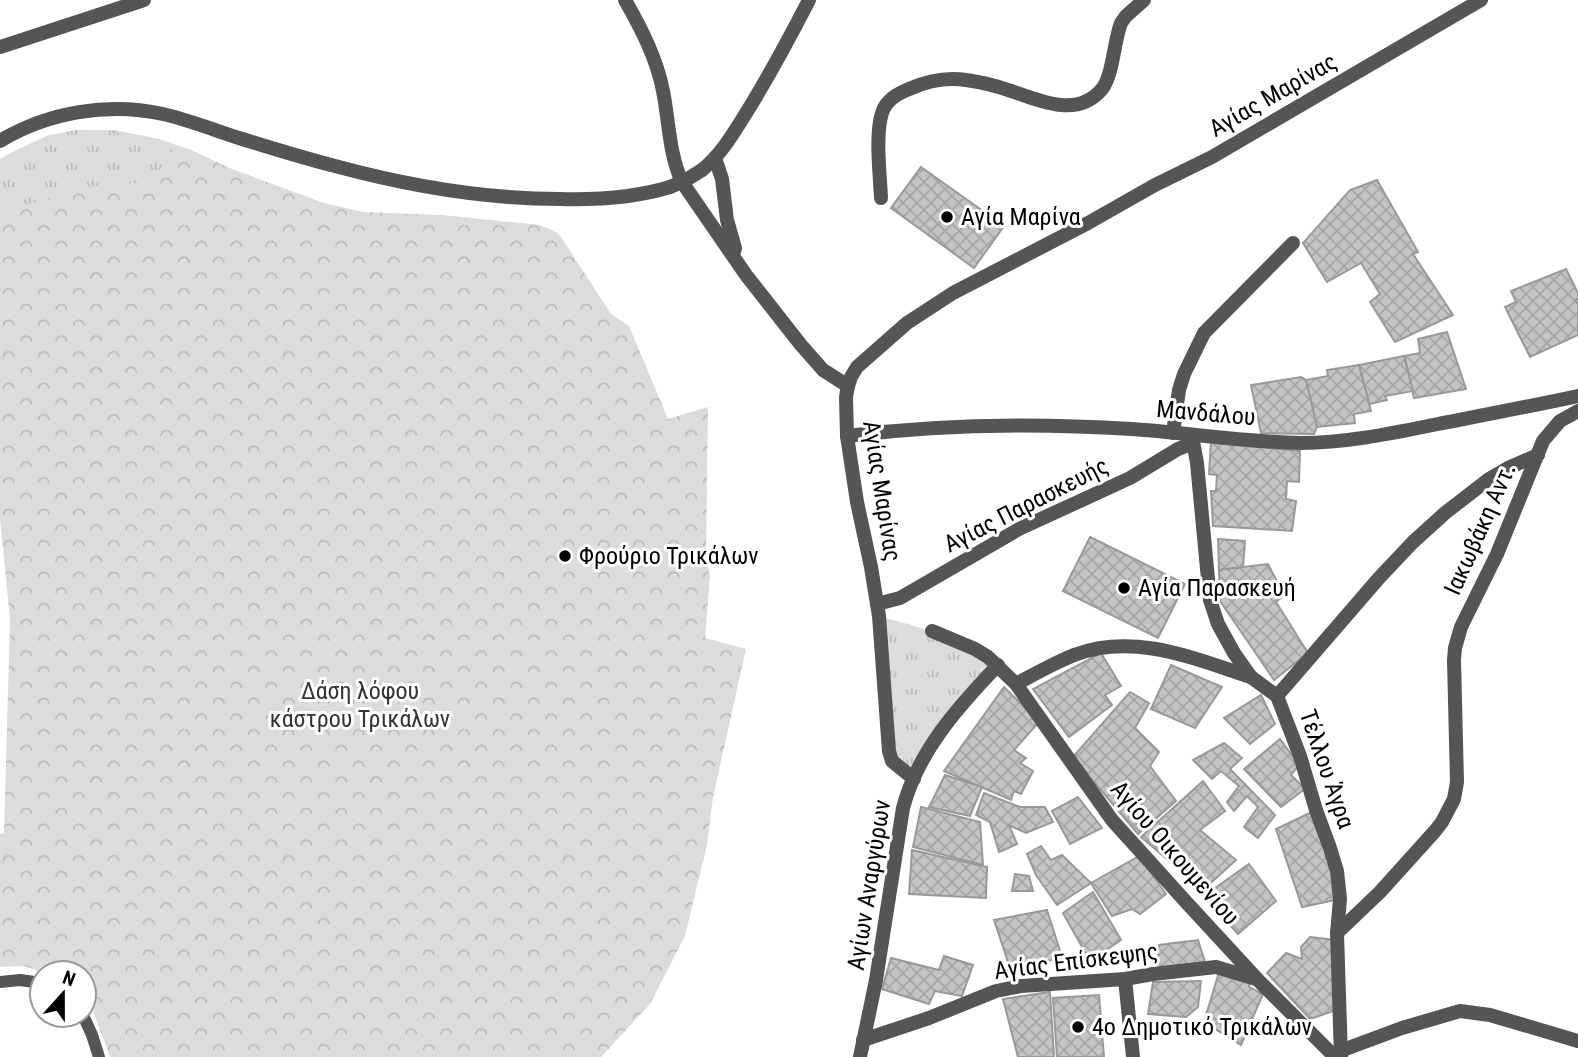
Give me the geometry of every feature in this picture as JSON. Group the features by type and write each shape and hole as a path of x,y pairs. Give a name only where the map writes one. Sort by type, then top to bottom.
{"street":[{"path":"0,47 119,4 144,0"},
{"path":"625,0 659,75 676,169 682,182 733,256 823,370 848,386"},
{"path":"0,141 59,116 126,109 163,114 287,153 385,179 511,198 584,200 627,196 670,187 702,170 715,158 762,86 809,0"},
{"path":"881,198 879,122 884,107 893,97 923,83 948,79 990,85 1060,106 1085,102 1105,84 1121,23 1144,0"},
{"name":"Αγίας Μαρίνας","path":"914,779 892,761 889,751 877,604 847,436 846,397 850,377 857,367 906,323 953,293 1212,157 1481,0"},
{"path":"715,158 722,179 726,220 735,248 733,256"},
{"path":"1173,433 1179,390 1204,333 1293,243"},
{"name":"Μανδάλου","path":"847,436 908,429 1016,425 1132,429 1173,433 1192,439 1221,436 1301,443 1357,439 1578,396"},
{"path":"1538,455 1543,441 1560,421 1578,411"},
{"name":"Αγίας Παρασκευής","path":"877,604 900,598 1019,529 1121,482 1192,439"},
{"name":"Τέλλου Άγρα","path":"1192,439 1210,600 1218,624 1251,677 1277,696 1300,756 1337,871 1340,899 1337,933 1339,1055"},
{"name":"Ιακωβάκη Αντ.","path":"1277,696 1413,542 1489,479 1538,455"},
{"name":"Ιακωβάκη Αντ.","path":"1337,933 1380,892 1435,831 1454,799 1457,782 1455,648 1461,627 1497,554 1538,455"},
{"path":"932,631 975,649 998,666"},
{"path":"1016,684 1074,655 1108,647 1136,646 1168,651 1251,677"},
{"name":"Αγίων Αναργύρων","path":"860,1057 908,791 943,726 998,666"},
{"name":"Αγίου Οικουμενίου","path":"998,666 1016,684 1111,820 1258,979 1339,1055"},
{"name":"Αγίας Επίσκεψης","path":"863,1040 929,1018 996,991 1021,986 1125,979 1216,967 1258,979"},
{"path":"1125,979 1133,1057"},
{"path":"1339,1055 1402,1028 1460,1011 1490,1015 1578,1041"}],"lane":[{"path":"0,982 28,981"},
{"path":"89,1029 100,1057"}],"green space":[{"name":"Δάση λόφου κάστρου Τρικάλων","path":"76,130 114,130 159,139 324,203 363,212 442,215 540,225 561,237 611,314 629,326 668,419 708,407 706,557 710,576 705,638 746,649 713,797 707,845 685,936 650,1004 601,1057 110,1057 98,1025 98,959 28,959 28,967 0,967 0,834 4,833 10,620 0,518 0,159 47,136"},
{"path":"76,130 124,133 171,143 169,170 137,183 83,187 20,207 0,208 0,159 47,136"},
{"path":"879,616 932,631 998,665 914,779 897,767"}],"building":[{"name":"Αγία Μαρίνα","path":"921,167 1004,226 974,268 891,208"},
{"path":"1377,180 1418,252 1413,254 1453,315 1395,342 1370,302 1380,294 1361,263 1327,282 1303,243 1350,190"},
{"path":"1566,269 1578,293 1578,335 1530,357 1505,307 1516,302 1511,291"},
{"path":"1447,332 1466,389 1414,398 1404,356 1420,353 1418,339"},
{"path":"1404,356 1413,391 1385,396 1387,400 1369,404 1359,365"},
{"path":"1359,365 1371,411 1354,414 1355,423 1317,427 1306,380 1328,376 1327,370"},
{"path":"1301,377 1306,380 1317,427 1314,434 1261,433 1251,385"},
{"path":"1211,442 1300,451 1299,482 1287,481 1286,499 1296,501 1292,531 1213,526 1211,491 1216,491 1217,475 1209,474"},
{"name":"Αγία Παρασκευή","path":"1090,537 1185,584 1158,638 1063,591"},
{"path":"1218,539 1245,541 1243,567 1219,570"},
{"path":"1268,564 1284,595 1276,602 1308,653 1274,680 1220,601 1219,570"},
{"path":"1101,653 1121,686 1105,695 1112,705 1069,737 1033,689"},
{"path":"1171,665 1222,687 1195,728 1151,709"},
{"path":"1004,687 1039,722 1014,750 1026,758 1020,763 1033,771 1021,794 1014,791 1011,800 944,771"},
{"path":"1130,692 1149,703 1135,728 1159,752 1150,766 1176,801 1138,834 1073,757"},
{"path":"1261,695 1275,724 1250,744 1224,718"},
{"path":"1280,739 1299,765 1291,775 1305,789 1281,807 1244,769"},
{"path":"1224,743 1242,758 1230,769 1275,815 1258,838 1244,827 1258,807 1247,796 1234,811 1227,802 1239,786 1221,771 1212,779 1193,760"},
{"path":"945,775 982,787 970,816 929,807"},
{"path":"1203,781 1225,811 1200,830 1236,860 1203,890 1141,837"},
{"path":"984,793 1020,807 1045,807 1053,822 1026,833 1009,825 1017,844 999,852 990,822 976,815"},
{"path":"1078,797 1102,828 1070,844 1052,811"},
{"path":"921,807 980,822 983,865 913,847"},
{"path":"1316,810 1340,899 1302,907 1276,829"},
{"path":"1041,846 1051,860 1062,855 1091,883 1057,905 1036,875 1027,854"},
{"path":"912,850 987,867 986,898 909,894"},
{"path":"1139,856 1166,894 1140,914 1132,909 1112,916 1091,883"},
{"path":"1249,864 1276,901 1238,934 1204,896"},
{"path":"1015,874 1029,876 1033,891 1012,891"},
{"path":"1093,892 1121,940 1090,961 1063,913"},
{"path":"1047,910 1062,957 1011,971 994,920"},
{"path":"1310,937 1335,940 1339,1009 1310,1019 1267,973 1286,953 1302,959 1301,947"},
{"path":"1198,940 1205,962 1157,968 1159,945"},
{"path":"944,956 973,965 962,996 935,991 929,1004 882,989 891,958 939,970"},
{"path":"1219,972 1250,982 1249,987 1263,994 1241,1045 1204,1022"},
{"path":"1201,981 1198,1007 1186,1017 1148,1014 1153,982"},
{"path":"1050,992 1054,1057 1018,1057 1003,999"},
{"name":"4ο Δημοτικό Τρικάλων","path":"1099,995 1104,1057 1057,1057 1053,998"}],"place":[{"name":"Αγία Μαρίνα","path":"947,217"},
{"name":"Φρούριο Τρικάλων","path":"565,556"},
{"name":"Αγία Παρασκευή","path":"1124,588"},
{"name":"4ο Δημοτικό Τρικάλων","path":"1078,1027"}]}
